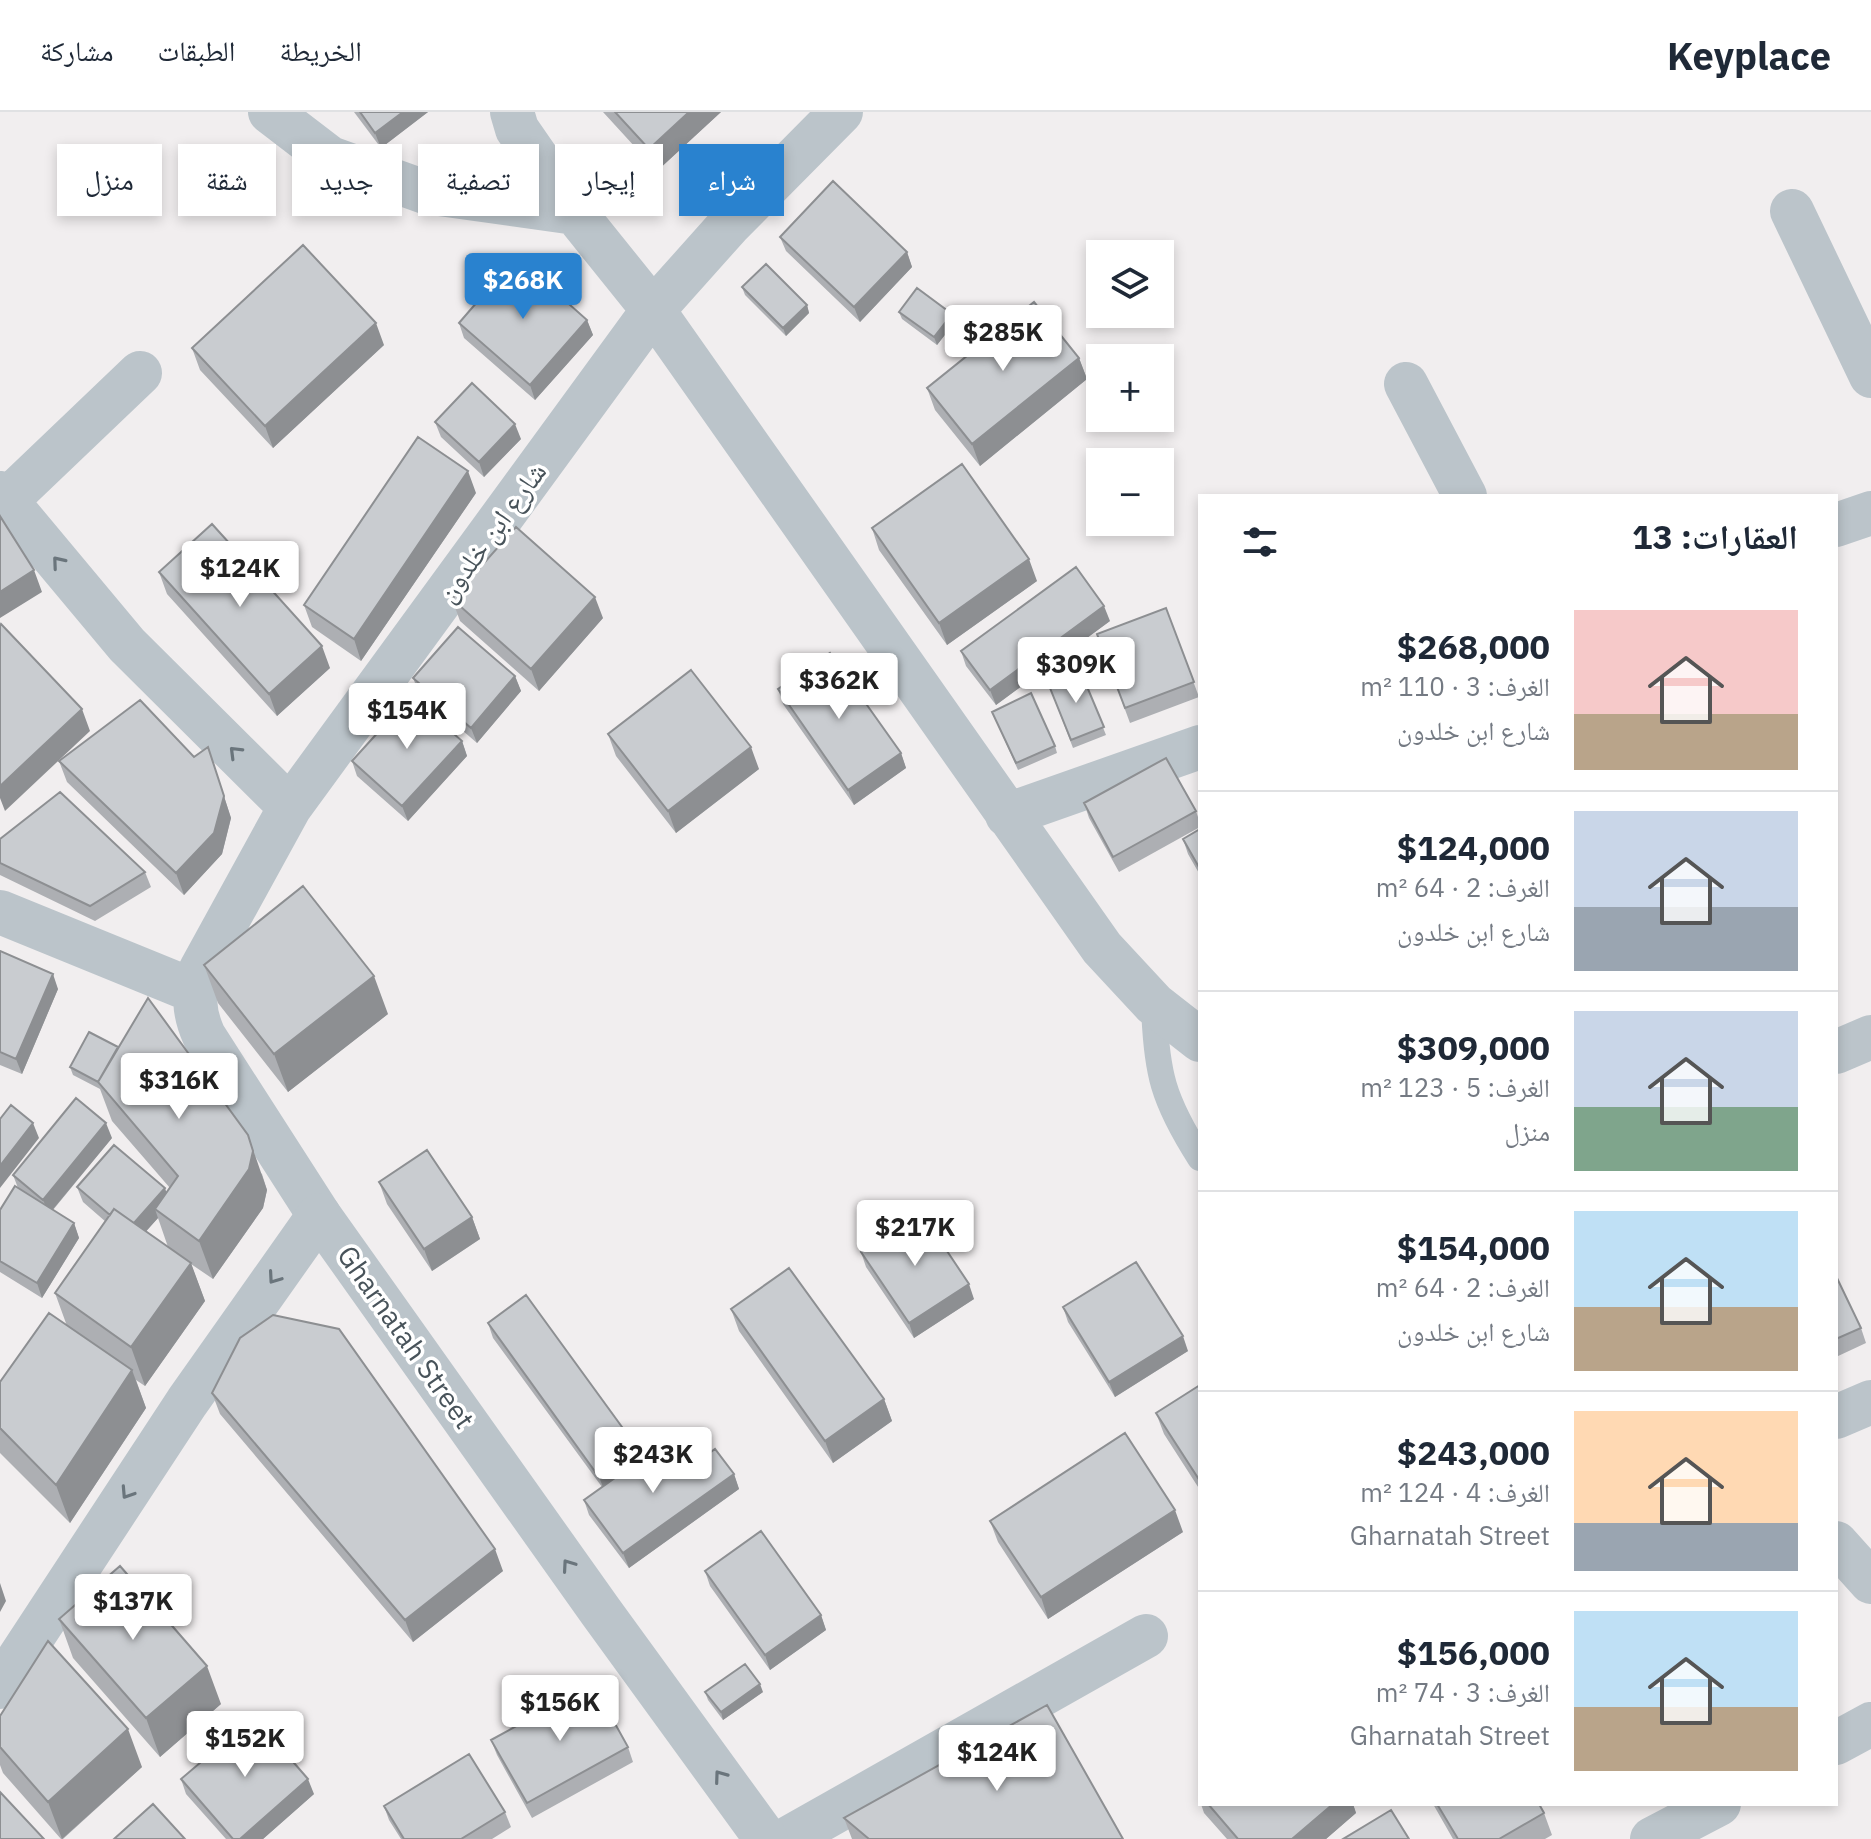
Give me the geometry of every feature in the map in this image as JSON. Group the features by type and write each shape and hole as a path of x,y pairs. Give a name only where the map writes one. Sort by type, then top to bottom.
{"street":[{"path":"270,112 330,158 425,192 555,210"},
{"path":"512,112 517,129 555,184"},
{"name":"شارع ابن خلدون","path":"194,991 201,969 290,807 653,310 729,225 841,112"},
{"path":"1792,211 1871,376"},
{"path":"577,216 653,310 1102,948 1154,1004 1198,1038"},
{"path":"140,373 3,497 127,645 290,807"},
{"path":"1406,384 1464,494"},
{"path":"1838,524 1871,513"},
{"path":"1007,815 1198,748"},
{"path":"0,912 194,991"},
{"name":"Gharnatah Street","path":"194,991 194,1014 204,1036 319,1215 766,1839"},
{"path":"1838,1051 1871,1037"},
{"path":"0,1687 187,1402 319,1215"},
{"path":"1838,1416 1871,1402"},
{"path":"1838,1545 1871,1582"},
{"path":"787,1839 1146,1636"},
{"path":"1838,1742 1871,1724"},
{"path":"1652,1839 1715,1806"}],"lane":[{"path":"1154,1004 1156,1049 1166,1098 1198,1154"}],"building":[{"path":"360,112 403,112 375,133"},
{"path":"615,112 689,112 654,144 644,144"},
{"path":"833,181 907,252 854,307 780,237"},
{"path":"303,245 376,323 265,426 192,348"},
{"path":"516,257 587,320 530,385 459,323"},
{"path":"766,264 807,305 783,328 742,287"},
{"path":"917,288 952,314 934,337 899,312"},
{"path":"1034,302 1079,358 972,444 927,388"},
{"path":"472,383 515,424 479,462 435,422"},
{"path":"418,437 468,471 354,639 304,605"},
{"path":"962,464 1029,559 939,623 872,528"},
{"path":"0,516 34,570 0,592"},
{"path":"212,524 322,646 269,694 159,572"},
{"path":"516,527 595,597 531,669 452,599"},
{"path":"1076,567 1104,606 990,690 961,651"},
{"path":"1166,608 1194,682 1125,708 1097,634"},
{"path":"0,626 82,709 0,786"},
{"path":"458,627 515,676 471,728 413,678"},
{"path":"830,653 901,753 848,790 778,689"},
{"path":"691,670 751,747 668,811 608,734"},
{"path":"1080,670 1104,727 1071,740 1048,683"},
{"path":"1031,693 1055,746 1016,763 992,712"},
{"path":"411,696 462,741 402,806 352,761"},
{"path":"140,700 194,757 208,747 224,796 214,833 176,873 59,761"},
{"path":"1166,758 1196,811 1113,857 1084,803"},
{"path":"60,792 145,872 90,906 0,863 0,839"},
{"path":"1198,830 1198,865 1183,839"},
{"path":"303,886 374,976 274,1054 204,965"},
{"path":"0,951 53,974 16,1059 0,1052"},
{"path":"148,998 248,1135 253,1151 249,1169 199,1241 155,1209 178,1176 98,1082"},
{"path":"89,1032 118,1047 98,1082 70,1067"},
{"path":"76,1098 106,1123 43,1200 13,1175"},
{"path":"11,1105 33,1123 0,1166 0,1119"},
{"path":"114,1145 165,1188 134,1223 114,1209 110,1215 77,1187"},
{"path":"427,1150 472,1217 424,1249 379,1182"},
{"path":"15,1186 74,1223 37,1283 0,1261 0,1210"},
{"path":"114,1209 191,1263 131,1347 55,1293"},
{"path":"921,1212 969,1284 909,1323 861,1252"},
{"path":"1136,1262 1183,1336 1109,1382 1063,1307"},
{"path":"789,1268 884,1399 825,1441 731,1309"},
{"path":"1838,1280 1861,1328 1838,1338"},
{"path":"526,1295 638,1449 599,1477 488,1323"},
{"path":"49,1313 132,1370 56,1485 0,1428 0,1382"},
{"path":"273,1315 339,1329 495,1549 405,1620 212,1393 240,1338"},
{"path":"1198,1386 1198,1478 1156,1413"},
{"path":"1125,1433 1175,1510 1041,1597 990,1521"},
{"path":"657,1448 678,1476 715,1449 734,1474 623,1553 584,1500"},
{"path":"761,1531 821,1615 765,1655 705,1571"},
{"path":"120,1566 207,1666 146,1718 59,1619"},
{"path":"48,1641 128,1729 48,1802 0,1747 0,1716"},
{"path":"745,1664 760,1684 721,1712 705,1692"},
{"path":"593,1684 628,1747 527,1803 491,1740"},
{"path":"1047,1705 1123,1839 869,1839 844,1818"},
{"path":"254,1717 308,1779 240,1839 233,1839 181,1779"},
{"path":"469,1754 505,1812 461,1839 404,1839 384,1806"},
{"path":"0,1792 44,1839 0,1839"},
{"path":"153,1804 185,1839 114,1839"},
{"path":"1210,1806 1331,1806 1292,1839 1238,1839"},
{"path":"1438,1806 1540,1806 1544,1813 1499,1839 1458,1839"},
{"path":"1391,1810 1409,1839 1343,1839"}]}
